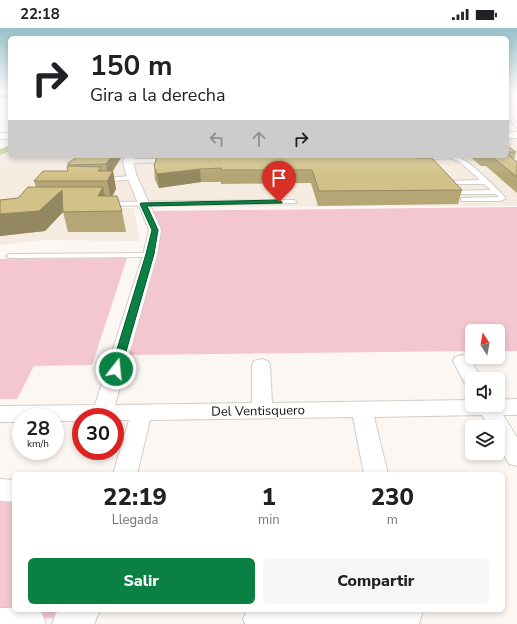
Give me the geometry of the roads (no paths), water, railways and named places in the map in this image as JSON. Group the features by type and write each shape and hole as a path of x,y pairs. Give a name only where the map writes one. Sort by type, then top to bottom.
{"street":[{"path":"104,408 150,254 155,230 143,204 131,167 142,159"},
{"path":"462,361 468,372"},
{"path":"261,365 262,410"},
{"name":"Del Ventisquero","path":"124,411 465,406"},
{"name":"Del Ventisquero","path":"505,407 517,407"},
{"path":"362,408 376,472"},
{"path":"126,472 142,411"},
{"path":"491,412 517,457"},
{"name":"Del Ventisquero","path":"0,414 72,413"},
{"path":"0,490 12,491"},
{"path":"67,624 80,618 84,612"},
{"path":"258,619 402,617 408,614 408,612"},
{"path":"0,623 31,624"}],"lane":[{"path":"142,159 160,158 173,161"},
{"path":"416,159 433,158"},
{"path":"453,158 462,161 503,198 462,200"},
{"path":"96,181 131,167"},
{"path":"451,183 485,182"},
{"path":"456,193 497,192"},
{"path":"98,204 294,202"},
{"path":"10,256 150,254"}],"waterway":[{"path":"0,152 8,149"}]}
